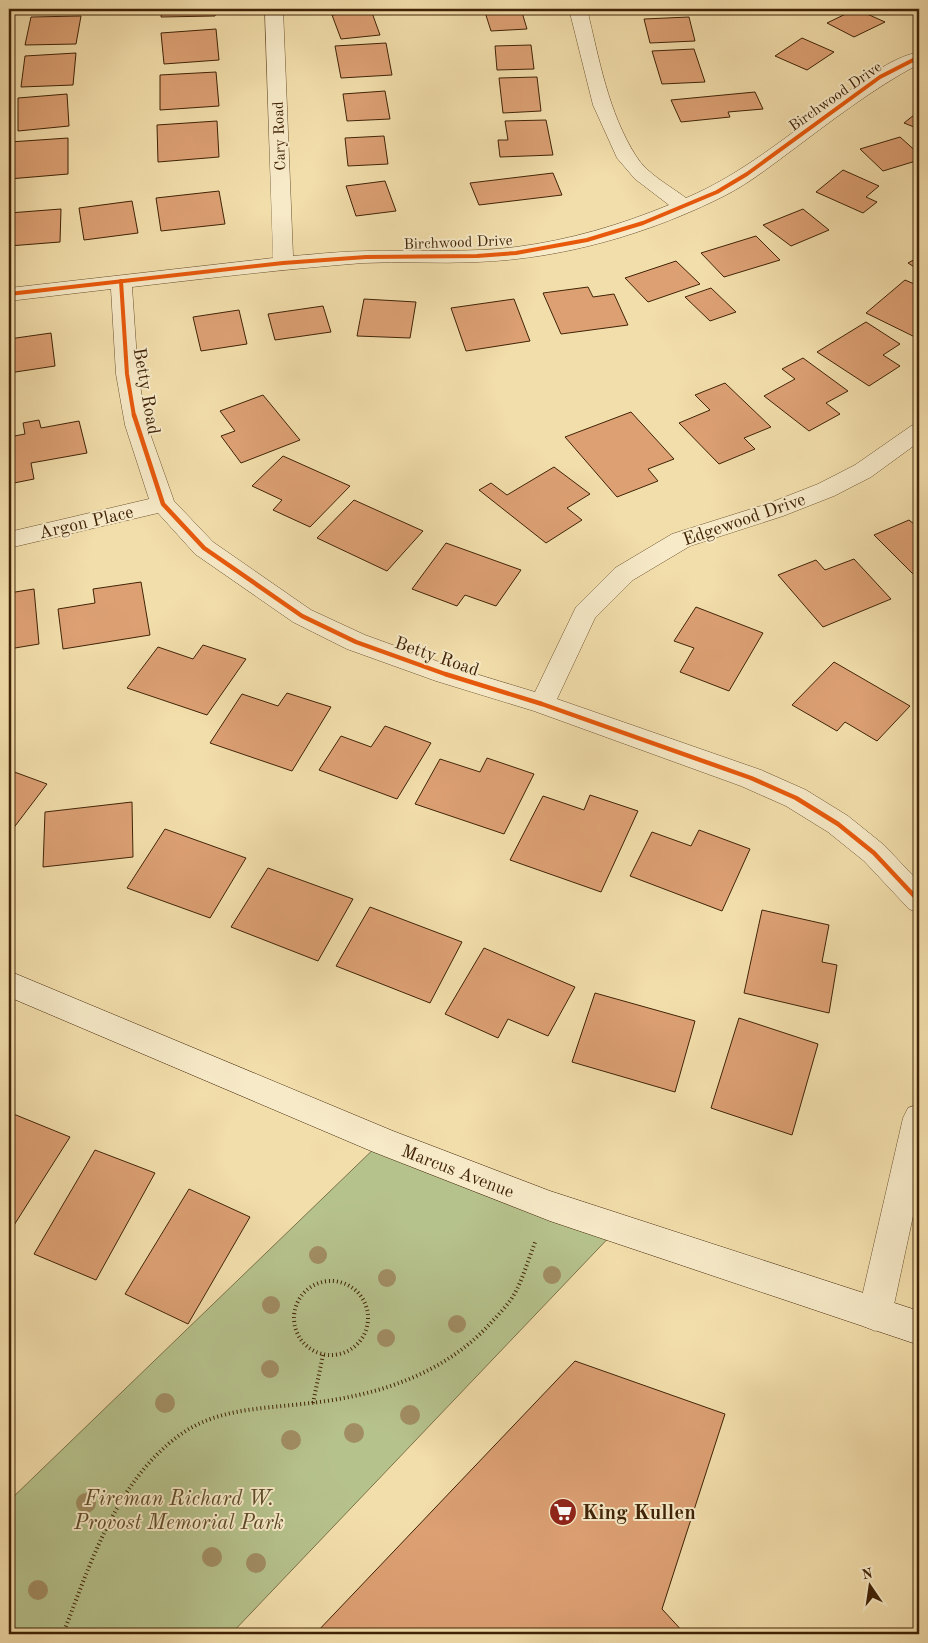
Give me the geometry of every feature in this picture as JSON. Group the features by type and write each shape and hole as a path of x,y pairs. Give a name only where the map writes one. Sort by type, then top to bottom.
{"street":[{"name":"Cary Road","path":"274,9 283,263"},
{"path":"578,9 602,105 627,158 642,175 684,206"},
{"name":"Birchwood Drive","path":"9,294 283,263 366,257 477,256 516,253 587,240 643,223 717,192 747,174 880,77 919,57"},
{"name":"Betty Road","path":"121,281 127,374 136,425 163,504 204,548 302,616 356,642 427,668 542,704 750,778 796,798 838,824 874,853 919,901"},
{"name":"Edgewood Drive","path":"542,704 585,613 624,574 681,540 776,510 826,490 863,472 919,431"},
{"name":"Argon Place","path":"9,540 163,504"},
{"name":"Marcus Avenue","path":"9,984 382,1141 550,1206 919,1328"},
{"path":"875,1314 919,1118"}],"path":[{"path":"63,1634 95,1555 127,1493 153,1458 176,1438 206,1419 231,1410 314,1403 368,1395 414,1380 453,1358 486,1329 514,1294 550,1206"},
{"path":"326,1282 340,1282 350,1286 366,1302 368,1325 356,1345 335,1355 322,1355 310,1350 301,1342 294,1318 297,1305 309,1290 326,1282"},
{"path":"314,1403 322,1355"},
{"path":"14,1634 41,1634"}],"green space":[{"name":"Fireman Richard W. Provost Memorial Park","path":"382,1141 617,1229 231,1634 9,1634 9,1501"}],"building":[{"path":"162,9 216,9 215,16 161,17"},
{"path":"484,9 521,9 527,29 491,31"},
{"path":"856,9 885,22 854,37 827,23"},
{"path":"371,10 380,35 341,39 332,15"},
{"path":"81,16 76,44 25,45 31,17"},
{"path":"689,17 695,41 650,43 644,19"},
{"path":"216,29 219,60 164,64 161,33"},
{"path":"802,38 834,52 807,70 775,56"},
{"path":"386,43 392,75 341,78 335,46"},
{"path":"531,45 534,69 497,70 495,46"},
{"path":"694,49 705,82 662,84 652,51"},
{"path":"76,53 73,85 21,87 25,56"},
{"path":"216,72 219,106 160,110 160,75"},
{"path":"537,77 541,111 503,113 499,78"},
{"path":"385,91 390,119 347,121 343,94"},
{"path":"755,92 763,109 728,112 730,117 681,122 671,100"},
{"path":"67,94 69,126 18,131 18,98"},
{"path":"919,111 919,129 904,123"},
{"path":"546,120 553,155 500,157 498,140 508,140 505,121"},
{"path":"217,121 219,157 158,162 157,125"},
{"path":"384,136 388,164 348,166 345,138"},
{"path":"900,137 919,154 919,160 883,171 860,149"},
{"path":"68,138 68,174 9,179 10,142"},
{"path":"843,170 879,186 866,197 877,202 863,213 816,192"},
{"path":"553,173 562,195 479,205 470,183"},
{"path":"385,181 396,211 356,216 346,186"},
{"path":"219,191 225,224 161,231 156,198"},
{"path":"132,201 138,233 84,240 79,208"},
{"path":"61,209 60,242 9,246 9,213"},
{"path":"803,209 829,230 791,246 763,225"},
{"path":"756,236 780,260 724,277 701,253"},
{"path":"919,257 919,270 908,263"},
{"path":"676,261 700,284 648,302 625,278"},
{"path":"905,280 919,286 919,339 866,313"},
{"path":"588,287 593,297 614,294 628,325 561,334 543,293"},
{"path":"711,288 736,312 710,321 685,297"},
{"path":"364,299 416,302 410,338 357,336"},
{"path":"514,299 530,341 466,351 451,308"},
{"path":"323,306 331,332 275,340 268,314"},
{"path":"239,310 247,344 201,351 193,317"},
{"path":"866,322 900,344 883,355 900,366 869,386 817,352"},
{"path":"51,333 55,366 9,373 9,339"},
{"path":"803,358 848,391 826,403 840,414 809,431 764,396 795,379 782,369"},
{"path":"725,383 771,427 744,438 755,449 719,464 679,423 710,410 695,395"},
{"path":"263,395 300,440 241,463 221,436 235,431 220,411"},
{"path":"631,412 674,459 648,469 658,481 617,497 565,437"},
{"path":"39,420 41,428 79,421 87,453 31,463 34,479 9,484 9,437 25,434 23,423"},
{"path":"283,456 350,486 310,527 273,510 282,500 252,486"},
{"path":"554,467 590,494 567,508 582,520 546,543 479,490 491,483 507,495"},
{"path":"354,500 423,531 387,571 317,538"},
{"path":"909,520 919,528 919,580 874,535"},
{"path":"446,543 521,570 496,606 465,595 457,606 412,589"},
{"path":"854,559 891,599 823,627 778,575 816,560 825,570"},
{"path":"141,582 150,635 63,649 58,609 95,603 93,589"},
{"path":"34,589 39,644 9,649 9,593"},
{"path":"696,607 763,633 729,691 680,672 694,648 674,641"},
{"path":"203,645 246,659 207,715 127,688 158,647 193,659"},
{"path":"834,662 910,706 877,741 845,722 837,731 792,705"},
{"path":"287,693 331,707 292,771 210,743 242,694 278,706"},
{"path":"385,726 431,743 397,799 319,770 341,736 371,747"},
{"path":"487,758 534,774 504,834 415,804 440,759 480,772"},
{"path":"9,770 47,784 9,834"},
{"path":"590,795 638,811 601,892 510,860 543,796 584,810"},
{"path":"132,802 133,857 43,867 45,812"},
{"path":"165,829 246,858 210,918 127,888"},
{"path":"699,830 750,849 722,911 630,876 652,832 691,846"},
{"path":"268,868 353,899 318,961 231,927"},
{"path":"370,907 462,942 430,1003 336,966"},
{"path":"762,910 829,925 822,962 837,965 829,1013 744,993"},
{"path":"484,948 575,987 548,1036 508,1019 498,1038 445,1014"},
{"path":"595,993 695,1021 675,1092 572,1062"},
{"path":"739,1018 818,1044 792,1135 711,1108"},
{"path":"11,1113 70,1137 9,1233 9,1116"},
{"path":"95,1150 155,1173 96,1280 34,1254"},
{"path":"189,1189 250,1217 188,1324 125,1294"},
{"name":"King Kullen","path":"575,1361 725,1414 662,1609 685,1634 315,1634"}],"cycle path":[{"path":"9,294 283,263 366,257 477,256 516,253 587,240 643,223 717,192 747,174 880,77 919,57"},
{"path":"121,281 127,374 136,425 163,504 204,548 302,616 356,642 445,674 542,704 751,778 796,798 838,824 874,853 919,901"}],"place":[{"name":"King Kullen","path":"563,1512"}]}
